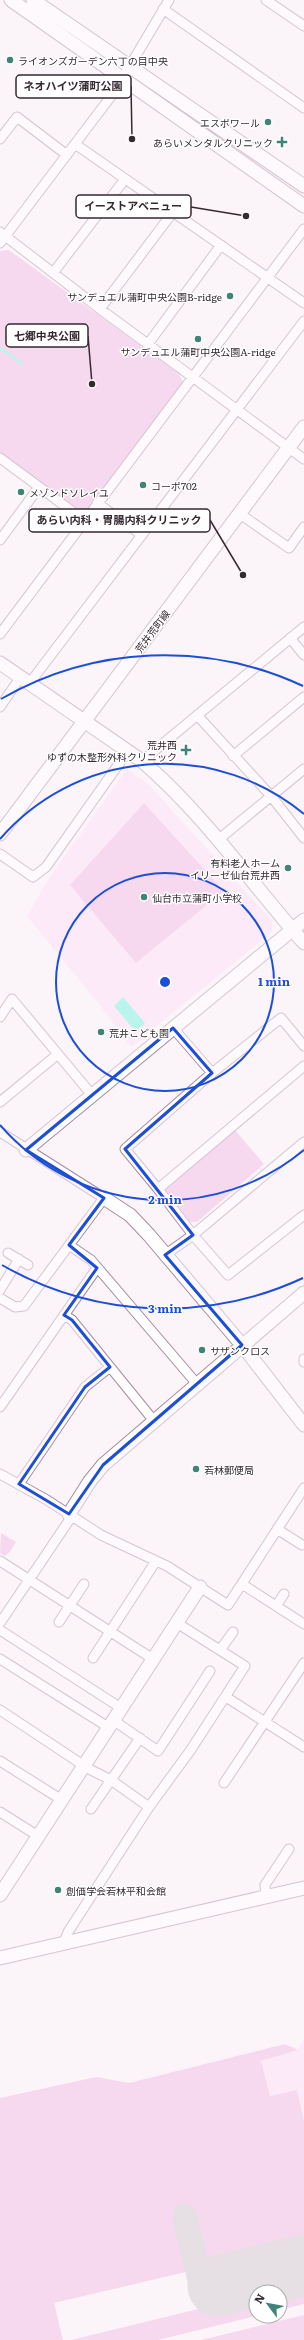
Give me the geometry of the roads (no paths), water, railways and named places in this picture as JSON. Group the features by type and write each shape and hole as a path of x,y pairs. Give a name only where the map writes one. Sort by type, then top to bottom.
{"street":[{"path":"11,0 127,72 304,186"},
{"path":"33,0 304,206"},
{"path":"168,0 127,72 67,155 2,237 53,273 304,459"},
{"path":"266,0 304,26"},
{"path":"163,10 304,108"},
{"path":"0,139 17,117 67,155"},
{"path":"74,144 304,303"},
{"path":"53,273 125,179"},
{"path":"100,309 173,212"},
{"path":"0,634 84,520 304,229"},
{"path":"148,344 221,245"},
{"path":"0,707 25,681 142,535 304,321"},
{"name":"荒井荒町線","path":"0,834 304,427"},
{"path":"0,458 84,520"},
{"path":"0,540 39,487"},
{"path":"97,503 142,535"},
{"path":"240,514 289,548 304,527"},
{"path":"142,760 304,627"},
{"path":"290,638 304,655"},
{"path":"0,663 142,760 188,804 304,943"},
{"path":"233,756 304,697"},
{"path":"197,715 271,796 304,838"},
{"path":"0,854 33,877 46,867 128,751"},
{"path":"218,840 304,769"},
{"path":"26,1150 304,920"},
{"path":"0,1017 12,1000 92,1095"},
{"path":"304,1046 281,1018 212,1073 125,1149 158,1188 193,1235 228,1275 304,1215"},
{"path":"174,1028 212,1073"},
{"path":"0,1102 58,1054"},
{"path":"158,1188 304,1066"},
{"path":"0,1132 130,1215 242,1345 304,1424"},
{"path":"165,1254 193,1235 304,1142"},
{"path":"0,1298 15,1307 24,1306 104,1198"},
{"path":"69,1245 91,1260 197,1384"},
{"path":"8,1254 28,1265"},
{"path":"0,1290 19,1259"},
{"path":"0,1406 97,1268"},
{"path":"1,1620 71,1515 90,1481 103,1464 304,1293"},
{"path":"64,1315 72,1320 154,1422"},
{"path":"19,1484 85,1387 110,1367"},
{"path":"0,1474 71,1515 101,1535 156,1561 228,1605 304,1488"},
{"path":"278,1529 302,1545"},
{"path":"0,1561 153,1659"},
{"path":"93,1658 156,1561"},
{"path":"59,1622 84,1584"},
{"path":"242,1584 304,1624"},
{"path":"0,1895 200,1587"},
{"path":"276,1606 284,1594"},
{"path":"63,1945 68,1932 149,1807 190,1752 245,1666 177,1623"},
{"path":"0,1630 121,1708"},
{"path":"220,1650 233,1632"},
{"path":"0,1659 140,1738 158,1751 210,1671"},
{"path":"224,1783 304,1663"},
{"path":"226,1697 264,1723 304,1747"},
{"path":"0,1710 84,1766 111,1780 149,1807"},
{"path":"91,1809 140,1738"},
{"path":"0,1761 62,1800"},
{"path":"0,1812 38,1836"},
{"path":"265,1891 289,1849"},
{"path":"0,1958 63,1945 265,1891 304,1888"}],"waterway":[{"path":"0,348 22,364"}],"place":[{"name":"ライオンズガーデン六丁の目中央","path":"10,60"},
{"name":"エスポワール","path":"268,122"},
{"name":"ネオハイツ蒲町公園","path":"132,139"},
{"name":"あらいメンタルクリニック","path":"282,142"},
{"name":"イーストアベニュー","path":"246,216"},
{"name":"サンデュエル蒲町中央公園B-ridge","path":"230,296"},
{"name":"サンデュエル蒲町中央公園A-ridge","path":"198,339"},
{"name":"七郷中央公園","path":"92,384"},
{"name":"コーポ702","path":"143,485"},
{"name":"メゾンドソレイユ","path":"21,492"},
{"name":"あらい内科・胃腸内科クリニック","path":"243,575"},
{"name":"荒井西 ゆずの木整形外科クリニック","path":"186,750"},
{"name":"有料老人ホーム イリーゼ仙台荒井西","path":"288,868"},
{"name":"仙台市立蒲町小学校","path":"144,897"},
{"name":"荒井こども園","path":"101,1032"},
{"name":"サザンクロス","path":"202,1350"},
{"name":"若林郵便局","path":"196,1469"},
{"name":"創価学会若林平和会館","path":"58,1890"}]}
